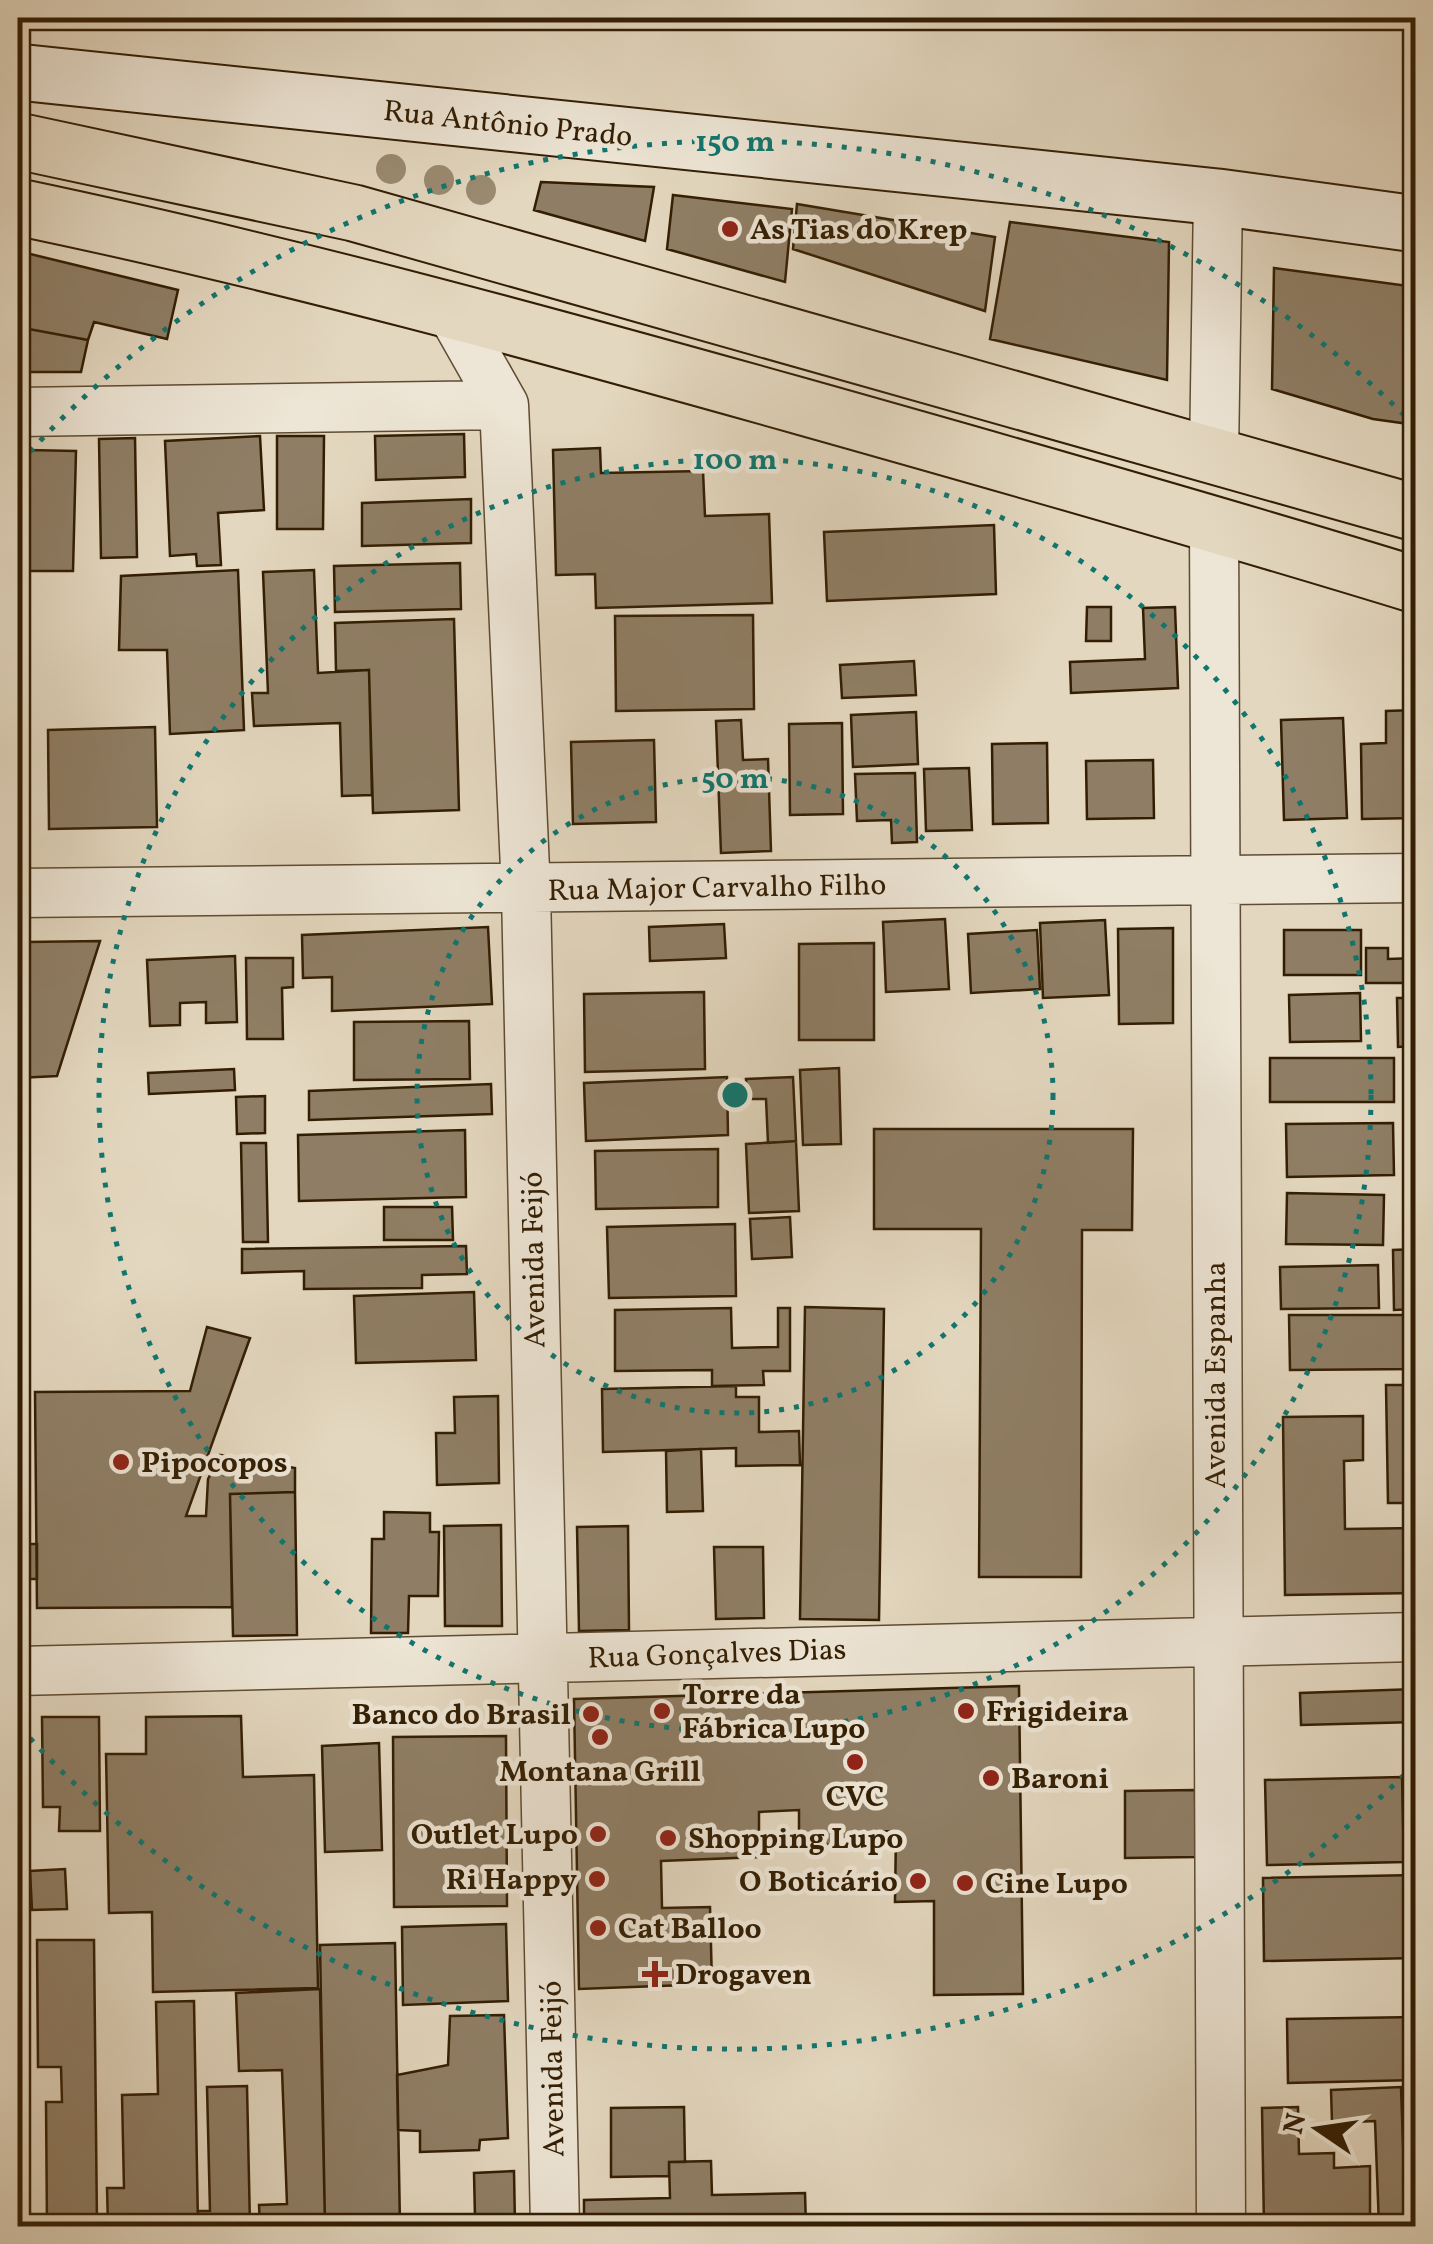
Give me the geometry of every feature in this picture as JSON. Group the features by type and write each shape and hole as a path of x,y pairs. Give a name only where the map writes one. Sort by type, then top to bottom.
{"main road":[{"name":"Rua Antônio Prado","path":"18,72 1218,197 1416,224"},
{"path":"18,141 354,213 1416,513"},
{"path":"18,207 194,244 449,308 1214,523 1416,585"}],"street":[{"path":"1214,454 1218,197"},
{"name":"Avenida Feijó","path":"449,308 504,405 526,891 555,2226"},
{"path":"18,412 504,405"},
{"name":"Avenida Espanha","path":"1214,523 1221,2226"},
{"name":"Rua Major Carvalho Filho","path":"18,894 1416,878"},
{"name":"Rua Gonçalves Dias","path":"18,1670 1416,1638"}],"building":[{"path":"541,182 654,187 645,241 534,210"},
{"name":"As Tias do Krep","path":"673,195 792,209 785,282 667,249"},
{"path":"797,204 995,237 985,311 793,249"},
{"path":"1010,222 1169,242 1167,380 990,339"},
{"path":"18,251 178,290 167,339 94,322 88,340 18,327"},
{"path":"1274,268 1416,287 1416,425 1373,419 1272,389"},
{"path":"18,327 88,340 81,372 18,372"},
{"path":"464,434 465,477 376,480 375,436"},
{"path":"260,436 264,510 218,513 221,565 197,566 196,554 170,556 165,441"},
{"path":"277,436 324,436 323,529 277,529"},
{"path":"135,438 137,557 101,558 99,439"},
{"path":"600,448 601,473 703,471 705,516 769,514 772,603 596,608 595,574 556,575 553,450"},
{"path":"27,450 76,451 73,571 24,571"},
{"path":"471,499 471,543 362,546 362,503"},
{"path":"994,525 996,594 827,601 824,532"},
{"path":"460,563 461,609 335,612 334,566"},
{"path":"238,570 244,730 170,734 167,650 119,650 121,576"},
{"path":"314,570 318,673 369,670 372,795 342,796 340,723 254,726 252,693 268,693 263,572"},
{"path":"1087,607 1111,607 1111,641 1086,641"},
{"path":"1175,607 1178,688 1071,693 1070,662 1145,659 1143,608"},
{"path":"753,615 754,709 616,711 615,616"},
{"path":"454,619 459,810 373,813 369,670 336,671 335,623"},
{"path":"914,661 916,695 842,698 840,665"},
{"path":"1416,710 1416,818 1362,819 1361,744 1386,743 1386,711"},
{"path":"916,712 918,764 853,767 851,715"},
{"path":"1343,718 1347,818 1284,820 1281,720"},
{"path":"741,720 743,760 768,759 771,851 721,853 716,721"},
{"path":"842,723 843,814 790,815 789,724"},
{"path":"155,727 157,827 49,829 48,730"},
{"path":"654,740 656,822 573,824 571,742"},
{"path":"1047,743 1048,823 993,824 992,744"},
{"path":"1153,760 1154,818 1087,819 1086,761"},
{"path":"969,768 972,830 926,831 924,769"},
{"path":"915,773 917,842 892,843 891,820 857,821 855,774"},
{"path":"945,919 949,989 886,992 883,922"},
{"path":"1105,920 1109,995 1043,998 1040,923"},
{"path":"724,924 726,958 650,961 649,927"},
{"path":"488,927 492,1004 332,1011 332,977 303,978 302,935"},
{"path":"1173,928 1173,1023 1119,1024 1118,929"},
{"path":"1037,930 1040,989 971,993 968,934"},
{"path":"1284,930 1361,930 1361,975 1284,975"},
{"path":"100,941 57,1076 18,1078 18,986 26,942"},
{"path":"18,942 26,942 18,986"},
{"path":"874,943 874,1040 799,1040 799,944"},
{"path":"1366,948 1388,948 1388,959 1416,958 1416,983 1366,983"},
{"path":"235,956 237,1022 206,1023 206,1002 180,1003 180,1025 150,1026 147,960"},
{"path":"246,958 293,958 293,987 282,988 283,1039 247,1039"},
{"path":"704,992 705,1069 585,1072 584,994"},
{"path":"1360,993 1361,1041 1290,1042 1289,995"},
{"path":"1397,998 1416,998 1416,1046 1398,1047"},
{"path":"469,1021 470,1079 354,1080 354,1022"},
{"path":"1270,1058 1394,1058 1394,1102 1270,1102"},
{"path":"839,1068 841,1144 803,1145 800,1070"},
{"path":"234,1069 235,1090 149,1094 148,1073"},
{"path":"727,1077 728,1135 586,1141 584,1083"},
{"path":"793,1077 796,1141 768,1143 766,1099 747,1099 746,1079"},
{"path":"491,1084 492,1114 309,1120 309,1091"},
{"path":"265,1096 265,1133 237,1134 236,1097"},
{"path":"1393,1123 1394,1175 1287,1177 1286,1124"},
{"path":"874,1129 1133,1129 1132,1230 1082,1230 1081,1577 979,1577 981,1229 874,1229"},
{"path":"465,1130 466,1197 299,1201 298,1135"},
{"path":"796,1141 799,1211 749,1213 746,1144"},
{"path":"241,1143 266,1143 268,1242 243,1242"},
{"path":"718,1149 718,1207 596,1209 595,1151"},
{"path":"1287,1193 1384,1195 1383,1245 1286,1244"},
{"path":"384,1207 452,1207 453,1240 384,1240"},
{"path":"790,1217 792,1257 752,1259 750,1219"},
{"path":"735,1224 736,1296 609,1298 607,1227"},
{"path":"466,1246 467,1274 422,1275 422,1288 304,1289 304,1271 242,1273 242,1249"},
{"path":"1416,1249 1416,1309 1394,1310 1393,1250"},
{"path":"1378,1265 1379,1308 1281,1309 1280,1267"},
{"path":"474,1292 476,1360 356,1363 354,1296"},
{"path":"805,1307 884,1309 879,1620 800,1619"},
{"path":"731,1308 732,1348 778,1347 778,1308 790,1308 790,1371 763,1371 764,1385 712,1386 712,1370 615,1371 615,1310"},
{"path":"1289,1315 1416,1315 1416,1369 1290,1370"},
{"name":"Pipocopos","path":"207,1327 250,1338 186,1516 206,1516 208,1479 220,1455 295,1468 295,1492 230,1494 232,1607 37,1608 35,1392 190,1391"},
{"path":"1386,1385 1416,1385 1416,1503 1388,1503"},
{"path":"736,1386 736,1397 759,1397 759,1432 799,1431 800,1465 736,1466 736,1448 603,1452 602,1389"},
{"path":"498,1396 499,1483 437,1485 436,1433 455,1433 454,1397"},
{"path":"1363,1416 1363,1460 1344,1461 1345,1529 1416,1528 1416,1593 1285,1595 1283,1417"},
{"path":"701,1449 703,1511 667,1512 666,1451"},
{"path":"295,1492 297,1635 233,1636 230,1494"},
{"path":"384,1512 430,1513 430,1532 439,1532 438,1596 409,1596 408,1633 371,1633 372,1539 384,1539"},
{"path":"501,1525 502,1626 445,1626 444,1526"},
{"path":"628,1526 629,1630 579,1631 577,1527"},
{"path":"18,1544 37,1544 37,1579 18,1579"},
{"path":"714,1547 763,1547 764,1618 716,1619"},
{"name":"Shopping Lupo","path":"1019,1686 1023,1994 934,1995 934,1901 895,1902 896,1831 862,1832 862,1844 799,1845 799,1810 759,1812 759,1857 661,1861 662,1908 710,1907 712,1984 579,1989 574,1699"},
{"path":"1416,1689 1416,1722 1301,1725 1300,1693"},
{"path":"241,1716 243,1777 314,1775 318,1988 153,1992 152,1912 109,1913 106,1754 146,1754 146,1717"},
{"path":"42,1717 99,1717 100,1831 59,1831 60,1807 43,1807"},
{"path":"506,1736 507,1906 394,1907 393,1737"},
{"path":"379,1743 382,1850 325,1852 322,1746"},
{"path":"1402,1777 1404,1862 1267,1865 1265,1780"},
{"path":"1195,1790 1196,1857 1125,1858 1125,1791"},
{"path":"18,1842 22,1842 26,2007 18,2007"},
{"path":"65,1869 67,1909 32,1910 30,1871"},
{"path":"1416,1875 1416,1958 1264,1961 1263,1878"},
{"path":"506,1924 508,2001 403,2005 402,1927"},
{"path":"37,1940 94,1940 97,2226 47,2226 46,2102 62,2102 61,2067 38,2067"},
{"path":"395,1943 400,2226 325,2226 320,1945"},
{"path":"320,1989 325,2226 260,2226 259,2205 287,2204 282,2070 239,2071 236,1993"},
{"path":"194,2001 198,2226 108,2226 107,2188 124,2188 122,2095 158,2094 156,2002"},
{"path":"18,2014 28,2014 28,2226 18,2226"},
{"path":"504,2015 508,2138 480,2140 479,2150 420,2152 420,2131 398,2130 397,2075 448,2065 450,2016"},
{"path":"1416,2017 1416,2080 1288,2083 1287,2019"},
{"path":"247,2086 250,2226 198,2226 198,2211 210,2211 207,2087"},
{"path":"1401,2087 1404,2173 1416,2173 1416,2226 1379,2226 1375,2121 1332,2123 1331,2090"},
{"path":"684,2107 685,2162 669,2162 669,2176 611,2177 611,2108"},
{"path":"1298,2107 1299,2154 1334,2153 1334,2168 1370,2166 1370,2226 1264,2226 1262,2108"},
{"path":"711,2161 712,2195 805,2193 806,2226 584,2226 584,2200 670,2198 669,2162"},
{"path":"514,2171 515,2226 400,2226 400,2220 475,2217 474,2173"}],"place":[{"name":"As Tias do Krep","path":"730,229"},
{"name":"Pipocopos","path":"121,1462"},
{"name":"Torre da Fábrica Lupo","path":"662,1711"},
{"name":"Frigideira","path":"966,1711"},
{"name":"Banco do Brasil","path":"591,1714"},
{"name":"Montana Grill","path":"600,1737"},
{"name":"CVC","path":"855,1762"},
{"name":"Baroni","path":"991,1778"},
{"name":"Outlet Lupo","path":"598,1834"},
{"name":"Shopping Lupo","path":"668,1838"},
{"name":"Ri Happy","path":"597,1879"},
{"name":"O Boticário","path":"918,1881"},
{"name":"Cine Lupo","path":"965,1883"},
{"name":"Cat Balloo","path":"598,1928"},
{"name":"Drogaven","path":"655,1974"}]}
